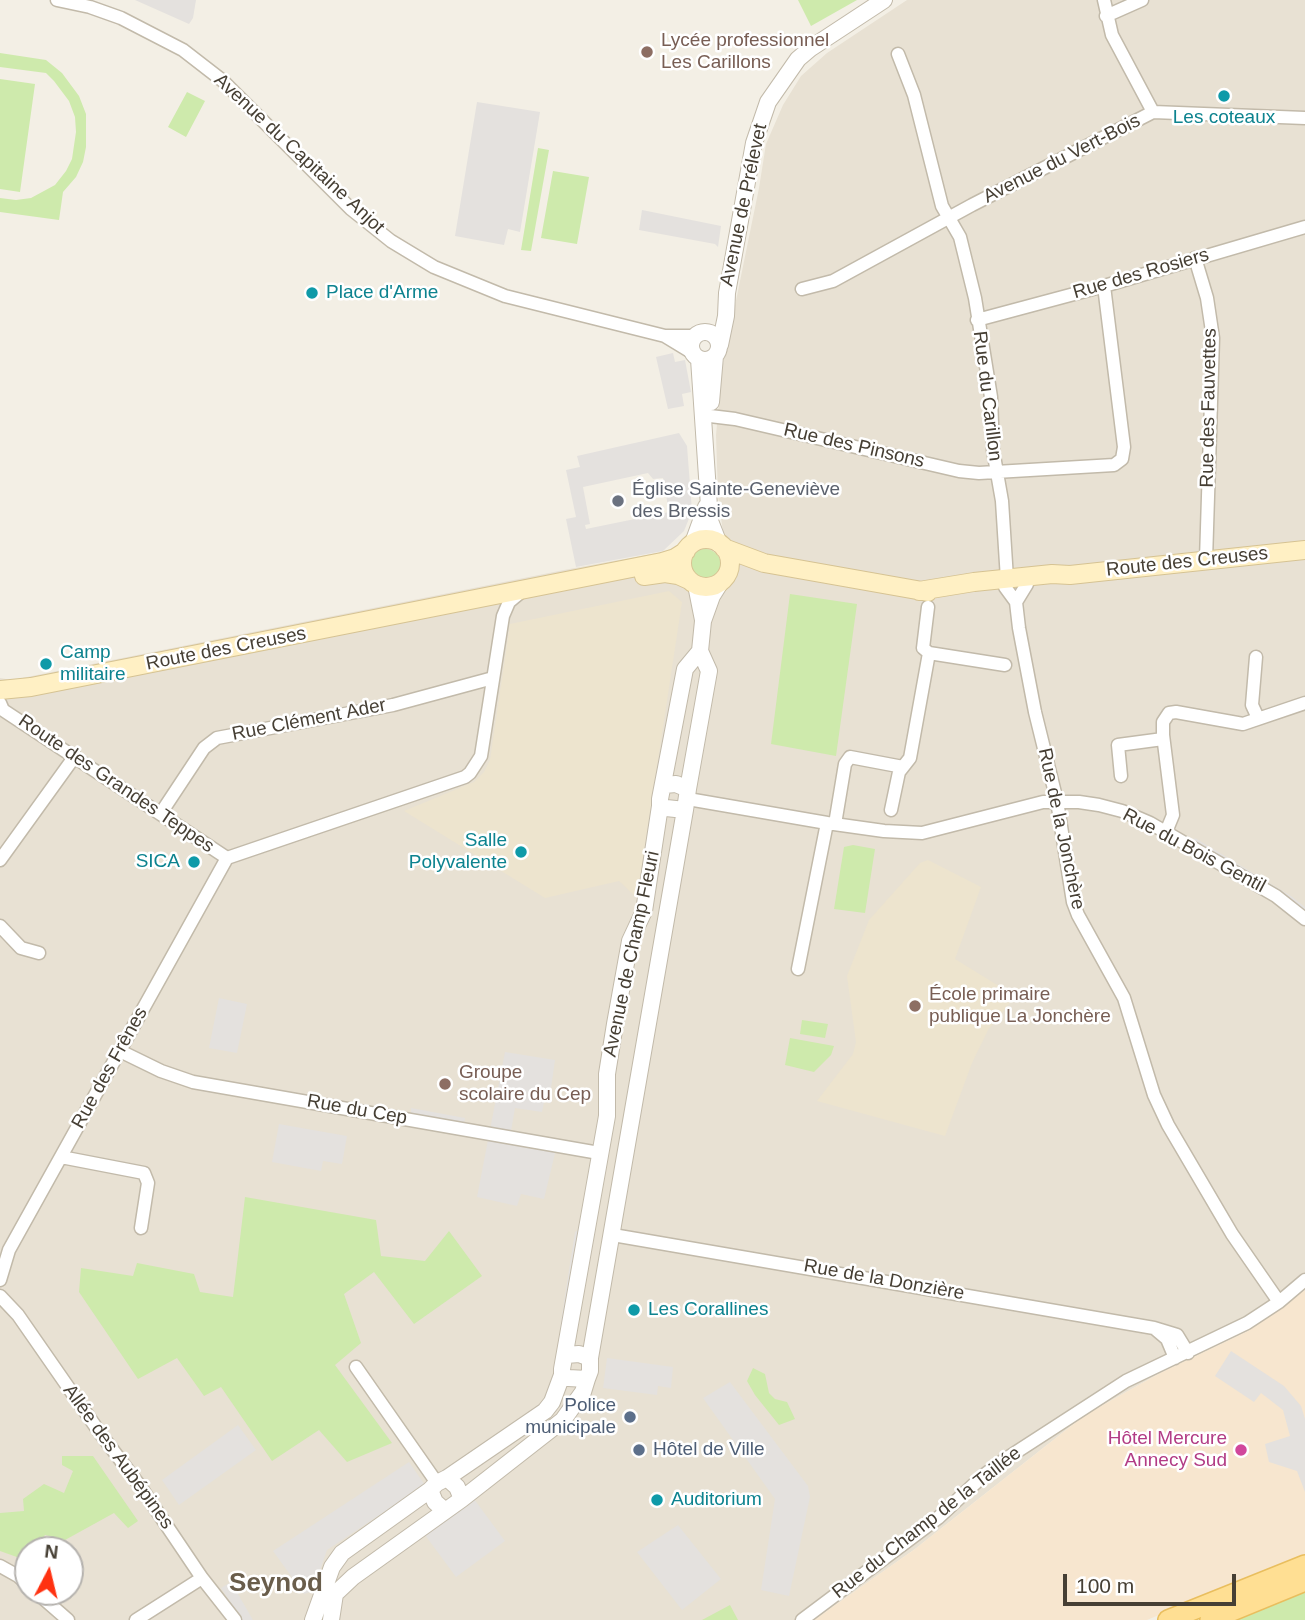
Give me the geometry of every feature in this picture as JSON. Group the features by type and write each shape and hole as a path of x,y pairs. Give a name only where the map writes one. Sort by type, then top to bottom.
{"main road":[{"path":"709,540 722,546 729,558 725,575 710,586 693,583 682,566 689,547 709,540"},
{"name":"Route des Creuses","path":"722,546 764,563 919,591 941,586 1027,584 1055,581 1070,575"},
{"name":"Route des Creuses","path":"0,690 31,687 662,562 675,558 689,547"},
{"name":"Route des Creuses","path":"1006,583 1052,574 1070,575 1305,550"},
{"name":"Route des Creuses","path":"725,575 764,563"},
{"name":"Route des Creuses","path":"451,604 524,601 654,574 669,573 693,583"},
{"path":"1168,1620 1305,1564"},
{"path":"1210,1620 1305,1581"}],"street":[{"name":"Avenue du Capitaine Anjot","path":"57,0 90,7 121,18 183,50 223,81 351,209 391,241 434,267 505,296 665,336 707,353"},
{"name":"Avenue de Prélevet","path":"722,546 710,521 708,497 707,353 726,316 726,299 754,143 768,102 798,60 811,48 884,0"},
{"path":"1104,0 1112,35 1153,112"},
{"path":"1106,16 1142,0"},
{"name":"Rue du Carillon","path":"898,54 914,95 942,206 960,237 975,298 991,397 992,429 1002,501 1006,583"},
{"name":"Avenue du Vert-Bois","path":"949,217 1153,112 1305,118"},
{"path":"802,289 833,281 949,217"},
{"name":"Rue des Rosiers","path":"978,320 1305,227"},
{"name":"Rue des Fauvettes","path":"1195,258 1207,298 1213,338 1206,560"},
{"name":"Rue des Pinsons","path":"710,416 735,419 959,471 979,473 1114,465 1122,459 1124,447 1104,286"},
{"name":"Avenue de Prélevet","path":"698,334 726,299"},
{"name":"Avenue du Capitaine Anjot","path":"665,336 698,334"},
{"path":"698,334 713,334 707,353 691,344 698,334"},
{"name":"Avenue de Prélevet","path":"707,353 710,416 707,456"},
{"name":"Avenue de Prélevet","path":"689,547 708,497"},
{"name":"Avenue de Champ Fleuri","path":"313,1620 332,1567 342,1553 545,1411 552,1402 566,1355 600,1154 608,1098 607,1074 615,1024 631,941 643,911 685,668 699,651 703,621 712,596 725,575"},
{"name":"Avenue de Champ Fleuri","path":"693,583 703,621"},
{"path":"1006,583 1016,601 1027,584"},
{"path":"509,602 517,593 539,585"},
{"name":"Rue de la Jonchère","path":"1016,601 1035,712 1057,801 1077,915 1124,998 1154,1095 1168,1125 1231,1234 1279,1302"},
{"name":"Route des Grandes Teppes","path":"0,703 3,709 227,858 465,777 475,768 481,756 503,616 509,602"},
{"path":"929,607 923,648 929,653 1005,665"},
{"name":"Avenue de Champ Fleuri","path":"331,1620 335,1594 564,1420 578,1400 587,1379 709,671 699,651"},
{"path":"891,810 898,772 910,758 929,653"},
{"path":"1256,657 1252,705 1258,718"},
{"name":"Rue Clément Ader","path":"161,813 204,748 217,738 393,705 493,678"},
{"path":"1166,832 1173,815 1163,739 1163,722 1169,713 1243,724 1305,703"},
{"path":"1121,776 1118,745 1163,739"},
{"path":"0,860 75,756"},
{"path":"799,969 847,760 854,757 903,766"},
{"path":"660,806 673,810 687,799 676,784 664,785"},
{"name":"Rue du Bois Gentil","path":"687,799 884,831 922,833 1043,802 1079,802 1122,811 1166,832 1276,896 1305,919"},
{"name":"Rue des Frênes","path":"0,1280 9,1250 227,858"},
{"path":"0,926 21,948 39,953"},
{"name":"Rue du Cep","path":"120,1051 161,1072 193,1082 600,1154"},
{"path":"623,1168 611,1169 600,1154 614,1143 626,1147"},
{"path":"61,1157 144,1173 148,1183 141,1228"},
{"name":"Rue de la Donzière","path":"613,1235 1154,1328 1174,1333 1182,1340 1188,1353"},
{"name":"Rue du Champ de la Taillée","path":"802,1620 938,1517 1004,1460 1126,1381 1247,1323 1279,1302 1305,1280"},
{"name":"Allée des Aubépines","path":"0,1296 18,1315 100,1433 135,1478 202,1578 235,1620"},
{"path":"1154,1328 1167,1339 1175,1358"},
{"path":"566,1355 579,1354 590,1358"},
{"path":"356,1367 438,1484 435,1502 444,1510"},
{"path":"562,1375 574,1380 587,1379"},
{"path":"438,1484 457,1487 461,1499"},
{"path":"136,1620 202,1578"},
{"path":"52,1606 68,1620"}],"shaded area":[{"path":"135,0 196,0 193,18 189,24"},
{"path":"907,0 1305,0 1305,1290 1248,1331 1162,1372 1085,1415 915,1549 814,1620 0,1620 0,678 12,680 700,545 741,548 723,532 718,496 716,435 722,369 766,144 783,105 801,76 827,53"},
{"path":"477,102 540,112 520,232 508,229 504,245 455,236"},
{"path":"642,210 721,226 718,247 715,244 639,230"},
{"path":"673,353 675,362 685,360 691,392 682,394 684,406 668,409 656,357"},
{"path":"679,433 687,446 692,511 684,531 663,551 576,567 566,519 576,517 566,470 580,467 577,456","holes":["648,473 653,479 663,478 669,512 586,529 585,525 590,524 583,487"]},
{"path":"669,591 682,602 637,898 619,881 545,898 404,811 474,782 484,772 490,760 510,624"},
{"path":"1195,838 1291,896 1305,907 1305,913 1192,843"},
{"path":"928,860 981,887 955,959 1007,991 1013,999 988,1030 972,1063 945,1136 817,1101 853,1054 856,1042 847,976 869,920 920,863"},
{"path":"219,998 247,1004 237,1053 209,1048"},
{"path":"505,1052 555,1060 551,1103 544,1102 542,1112 515,1108 510,1137 557,1145 544,1199 521,1194 517,1206 477,1197"},
{"path":"411,1108 465,1118 464,1124 411,1114"},
{"path":"279,1124 347,1136 342,1164 323,1161 321,1171 272,1162"},
{"path":"584,1226 568,1324 560,1328 575,1232"},
{"path":"1305,1290 1305,1554 1147,1620 814,1620 915,1549 1085,1415 1162,1372 1248,1331"},
{"path":"1231,1351 1284,1386 1301,1406 1305,1419 1305,1492 1297,1471 1269,1462 1265,1444 1290,1436 1283,1410 1261,1393 1254,1402 1215,1376"},
{"path":"607,1358 673,1367 671,1388 658,1386 657,1395 603,1388"},
{"path":"730,1382 808,1486 810,1497 789,1596 761,1590 775,1499 703,1398"},
{"path":"238,1425 256,1450 179,1505 162,1480"},
{"path":"409,1462 425,1485 327,1550 313,1591 304,1594 273,1551"},
{"path":"474,1499 505,1541 456,1577 425,1535"},
{"path":"678,1525 721,1579 682,1610 637,1552"},
{"path":"231,1582 253,1620 242,1620 221,1588"}],"green space":[{"path":"798,0 857,0 811,26"},
{"path":"0,53 46,60 62,73 79,96 86,114 83,162 76,177 63,192 59,220 0,212 0,198 31,198 55,185 72,159 76,132 75,117 69,101 54,81 46,73 0,67"},
{"path":"0,79 35,84 20,192 0,189"},
{"path":"187,92 205,101 186,137 168,127"},
{"path":"538,148 549,150 531,251 521,250"},
{"path":"553,171 589,177 577,244 541,238"},
{"path":"705,549 716,554 721,565 716,576 705,581 694,576 689,565 694,554"},
{"path":"790,594 857,604 836,756 771,744"},
{"path":"853,845 875,849 865,913 834,909 844,847"},
{"path":"802,1020 828,1024 825,1038 800,1034"},
{"path":"790,1038 834,1046 831,1055 814,1072 785,1065"},
{"path":"245,1197 376,1220 381,1256 425,1261 449,1231 482,1276 414,1324 374,1272 344,1294 361,1343 335,1365 392,1443 347,1462 319,1430 272,1461 221,1387 204,1396 177,1358 138,1379 79,1292 81,1268 133,1276 137,1263 194,1274 200,1292 233,1297"},
{"path":"753,1368 765,1374 769,1393 775,1399 787,1402 795,1419 779,1425 747,1381"},
{"path":"62,1456 93,1456 138,1521 128,1528 114,1513 72,1536 14,1536 14,1556 0,1551 0,1513 24,1511 23,1499 44,1484 64,1493 73,1471 62,1465"},
{"path":"1305,1589 1305,1620 1228,1620"},
{"path":"730,1605 738,1620 702,1620"}],"place":[{"name":"Lycée professionnel Les Carillons","path":"647,52"},
{"name":"Les coteaux","path":"1224,96"},
{"name":"Place d'Arme","path":"312,293"},
{"name":"Église Sainte-Geneviève des Bressis","path":"618,501"},
{"name":"Camp militaire","path":"46,664"},
{"name":"Salle Polyvalente","path":"521,852"},
{"name":"SICA","path":"194,862"},
{"name":"École primaire publique La Jonchère","path":"915,1006"},
{"name":"Groupe scolaire du Cep","path":"445,1084"},
{"name":"Les Corallines","path":"634,1310"},
{"name":"Police municipale","path":"630,1417"},
{"name":"Hôtel de Ville","path":"639,1450"},
{"name":"Hôtel Mercure Annecy Sud","path":"1241,1450"},
{"name":"Auditorium","path":"657,1500"}],"district":[{"name":"Seynod","path":"276,1584"}]}
